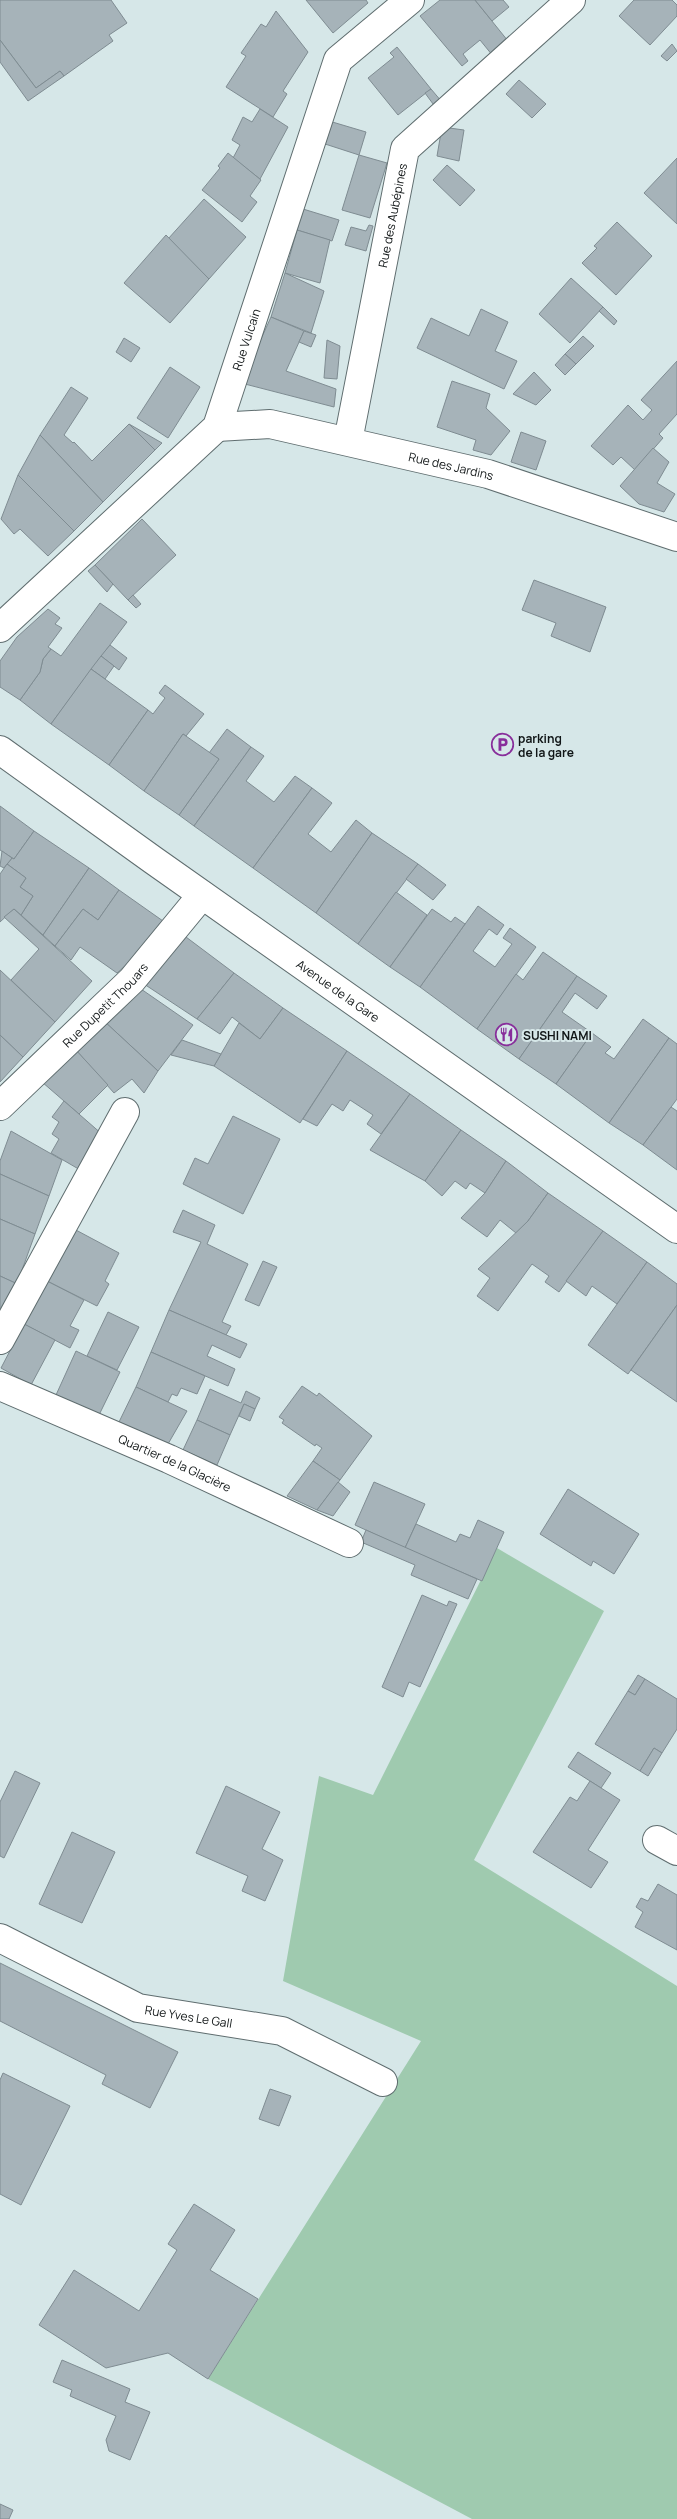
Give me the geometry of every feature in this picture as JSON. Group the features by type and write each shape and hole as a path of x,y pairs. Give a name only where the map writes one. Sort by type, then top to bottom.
{"street":[{"name":"Rue Vulcain","path":"0,628 217,427 338,60 410,0"},
{"name":"Rue des Aubépines","path":"348,441 405,149 571,0"},
{"name":"Rue des Jardins","path":"217,427 270,424 488,474 677,537"},
{"name":"Avenue de la Gare","path":"0,750 202,895 677,1229"},
{"name":"Rue Dupetit Thouars","path":"0,1106 132,980 202,895"},
{"path":"0,1340 125,1112"},
{"name":"Quartier de la Glacière","path":"0,1386 169,1459 349,1543"},
{"name":"Rue Yves Le Gall","path":"0,1938 138,2008 282,2031 383,2082"}],"green space":[{"path":"497,1548 604,1611 474,1860 677,1986 677,2519 472,2519 208,2379 421,2041 283,1981 319,1776 373,1795"}],"building":[{"path":"0,0 111,0 127,23 109,35 113,41 64,76 60,71 36,88 0,40"},
{"path":"306,0 366,0 368,3 333,33"},
{"path":"440,0 475,0 508,41 493,56 480,40 463,54 468,61 462,66 420,16"},
{"path":"475,0 503,0 509,7 492,21"},
{"path":"634,0 672,0 677,5 677,16 650,45 619,16"},
{"path":"276,11 308,52 283,91 287,94 273,117 226,87 246,56 241,53 261,24 266,27"},
{"path":"0,40 36,88 60,71 64,76 28,101 0,62"},
{"path":"672,44 677,51 667,61 661,56"},
{"path":"397,47 431,89 398,115 368,78 394,57 390,53"},
{"path":"519,80 546,104 532,118 506,94"},
{"path":"431,89 442,102 436,108 425,93"},
{"path":"260,109 288,127 260,179 233,158 240,145 232,140 243,117 252,122"},
{"path":"329,121 366,132 359,155 322,143"},
{"path":"442,127 464,130 459,161 437,156"},
{"path":"228,153 261,180 250,196 257,202 242,222 202,190 220,168 218,166"},
{"path":"359,155 387,163 370,218 342,210"},
{"path":"677,158 677,224 644,193"},
{"path":"447,165 475,190 460,206 433,180"},
{"path":"204,199 246,237 209,279 168,239"},
{"path":"303,209 339,220 332,241 297,230"},
{"path":"617,222 652,256 616,295 582,263 597,248 594,246"},
{"path":"369,225 373,226 366,251 345,245 351,227 366,231"},
{"path":"297,230 330,240 320,283 285,273"},
{"path":"166,235 209,279 170,323 124,283"},
{"path":"285,273 324,291 311,333 271,317"},
{"path":"571,278 603,307 570,343 539,314"},
{"path":"603,307 617,321 614,325 599,311"},
{"path":"481,309 508,322 495,351 517,361 504,389 417,348 431,318 469,336"},
{"path":"271,317 304,331 286,371 336,389 334,407 241,383"},
{"path":"304,331 316,335 311,347 299,342"},
{"path":"583,336 594,346 576,364 565,354"},
{"path":"124,338 140,348 131,362 116,352"},
{"path":"327,340 340,346 337,379 324,378"},
{"path":"565,354 576,364 565,375 555,365"},
{"path":"677,361 677,414 659,434 663,438 635,470 621,457 613,465 591,446 628,405 643,420 652,410 641,400"},
{"path":"170,367 200,387 168,438 137,418"},
{"path":"534,372 551,390 536,405 513,394"},
{"path":"452,381 490,394 486,408 510,431 491,455 473,450 476,440 437,427"},
{"path":"71,387 88,398 64,435 74,442 92,461 129,424 155,450 103,502 40,435"},
{"path":"129,424 162,443 155,450"},
{"path":"521,432 546,441 536,470 511,462"},
{"path":"40,435 103,502 74,531 18,475"},
{"path":"653,448 669,462 657,483 675,494 664,512 639,504 620,486"},
{"path":"18,475 74,531 48,556 20,529 14,534 1,519"},
{"path":"142,519 176,555 128,600 95,565"},
{"path":"95,565 113,584 107,592 88,571"},
{"path":"534,580 606,607 590,652 551,636 556,623 522,610"},
{"path":"133,595 141,604 136,608 128,600"},
{"path":"100,603 127,622 51,724 20,700 40,672 43,659 51,649 61,656"},
{"path":"48,609 60,618 55,624 62,628 48,647 51,649 43,659 40,672 20,700 0,687 0,661 17,637"},
{"path":"110,645 127,658 119,670 101,656"},
{"path":"101,656 114,666 105,679 91,669"},
{"path":"91,669 148,710 109,765 51,724"},
{"path":"165,685 204,714 186,736 183,734 144,791 109,765 148,710 153,714 165,698 159,693"},
{"path":"227,729 251,747 194,826 179,815 219,759 209,753"},
{"path":"183,734 219,759 179,815 144,791"},
{"path":"251,747 264,756 246,781 274,802 295,776 312,788 253,868 194,826"},
{"path":"312,788 332,803 308,834 331,852 356,820 372,833 316,913 253,868"},
{"path":"0,806 34,831 14,859 0,850"},
{"path":"34,831 89,868 43,935 21,915 33,896 20,887 26,878 7,864 12,858 14,859"},
{"path":"372,833 418,864 358,944 316,913"},
{"path":"2,851 12,858 4,868 0,866"},
{"path":"7,864 26,878 20,887 33,896 21,915 14,909 0,922 0,874"},
{"path":"418,864 446,885 433,900 406,879"},
{"path":"89,868 119,890 98,920 83,909 55,946 43,935"},
{"path":"119,890 163,921 142,951 117,973 80,947 71,960 55,946 83,909 98,920"},
{"path":"396,892 427,915 390,967 358,944"},
{"path":"478,906 504,925 497,935 489,929 473,951 495,967 512,944 503,938 510,928 536,947 477,1029 420,987"},
{"path":"14,909 92,981 55,1022 11,980 39,949 4,917"},
{"path":"432,909 451,922 455,917 465,924 420,987 390,967"},
{"path":"186,937 234,973 197,1019 144,984"},
{"path":"543,952 577,976 519,1059 477,1029 516,974 523,980"},
{"path":"0,970 55,1022 23,1057 0,1035"},
{"path":"234,973 283,1008 260,1039 232,1017 220,1034 197,1019"},
{"path":"577,976 607,996 597,1009 575,993 562,1012 592,1033 556,1084 519,1059"},
{"path":"141,989 193,1025 158,1071 104,1021"},
{"path":"283,1008 347,1051 300,1123 214,1066 239,1023 260,1039"},
{"path":"643,1019 669,1038 609,1123 556,1084 592,1033 611,1047 605,1053 614,1059"},
{"path":"104,1021 158,1071 144,1093 132,1079 114,1093 75,1049"},
{"path":"0,1035 23,1057 0,1082"},
{"path":"669,1038 677,1044 677,1099 643,1145 609,1123"},
{"path":"182,1040 221,1054 214,1066 171,1055"},
{"path":"75,1049 108,1085 79,1114 42,1082"},
{"path":"347,1051 410,1094 381,1134 367,1124 373,1115 350,1100 343,1111 332,1104 317,1126 303,1119"},
{"path":"410,1094 461,1130 425,1181 370,1150"},
{"path":"64,1101 103,1135 82,1171 51,1153 59,1139 52,1134 59,1122 52,1117"},
{"path":"671,1107 677,1111 677,1170 643,1145"},
{"path":"233,1116 280,1139 243,1214 183,1184 195,1158 208,1164"},
{"path":"461,1130 506,1161 485,1193 470,1183 466,1189 455,1181 442,1196 425,1181"},
{"path":"11,1131 62,1160 49,1196 0,1174 0,1161"},
{"path":"506,1161 548,1193 528,1221 516,1233 500,1220 487,1237 461,1218 485,1193"},
{"path":"0,1174 49,1196 35,1234 0,1219"},
{"path":"548,1193 603,1231 559,1292 545,1282 549,1276 532,1264 498,1311 477,1296 490,1278 478,1269 528,1221"},
{"path":"183,1210 215,1225 207,1244 248,1264 222,1322 231,1326 226,1335 169,1310 201,1242 173,1232"},
{"path":"0,1219 35,1234 22,1270 31,1273 24,1287 0,1276"},
{"path":"74,1229 119,1253 105,1281 109,1284 97,1306 47,1281"},
{"path":"603,1231 647,1262 617,1304 592,1286 586,1296 566,1281"},
{"path":"263,1261 277,1267 259,1306 245,1300"},
{"path":"647,1262 677,1284 677,1305 628,1374 588,1345"},
{"path":"0,1276 24,1287 0,1327"},
{"path":"47,1281 84,1300 70,1326 79,1330 70,1348 24,1324"},
{"path":"677,1305 677,1402 631,1370"},
{"path":"169,1310 247,1344 240,1358 212,1345 207,1356 235,1369 228,1386 151,1352"},
{"path":"108,1312 139,1327 117,1370 87,1356"},
{"path":"24,1324 55,1340 31,1385 1,1368"},
{"path":"76,1351 120,1372 99,1415 56,1395"},
{"path":"151,1352 205,1376 197,1394 181,1388 177,1396 172,1394 168,1402 136,1387"},
{"path":"302,1386 317,1396 319,1393 372,1436 340,1480 313,1461 322,1448 316,1444 315,1446 282,1423 284,1420 279,1417"},
{"path":"136,1387 187,1411 168,1444 119,1422"},
{"path":"210,1389 241,1403 246,1391 260,1398 255,1409 244,1404 230,1435 197,1420"},
{"path":"244,1404 255,1409 250,1421 239,1416"},
{"path":"197,1420 230,1435 217,1465 183,1450"},
{"path":"313,1461 340,1480 317,1510 287,1496"},
{"path":"338,1482 350,1492 333,1516 317,1510"},
{"path":"374,1482 425,1504 405,1548 355,1525"},
{"path":"568,1489 639,1534 614,1574 593,1561 591,1566 540,1534"},
{"path":"478,1520 504,1532 482,1581 405,1548 416,1524 456,1542 460,1534 470,1538"},
{"path":"366,1530 477,1579 468,1599 411,1575 415,1565 361,1542"},
{"path":"422,1595 447,1606 449,1601 457,1604 420,1687 409,1682 403,1697 382,1687"},
{"path":"638,1675 645,1679 635,1695 628,1691"},
{"path":"645,1679 677,1699 677,1729 662,1753 654,1748 640,1771 595,1744 628,1691 635,1695"},
{"path":"654,1748 662,1753 648,1776 640,1771"},
{"path":"578,1752 611,1773 601,1788 568,1767"},
{"path":"15,1771 40,1783 4,1858 0,1856 0,1802"},
{"path":"590,1781 620,1800 588,1850 608,1862 591,1888 533,1852 570,1797 577,1801"},
{"path":"226,1786 280,1812 262,1849 283,1860 265,1901 242,1891 248,1876 196,1853"},
{"path":"72,1832 115,1852 82,1923 39,1904"},
{"path":"658,1884 677,1895 677,1950 635,1927 643,1912 636,1907 641,1898 648,1901"},
{"path":"0,1963 178,2052 150,2108 102,2084 106,2075 0,2021"},
{"path":"3,2073 70,2106 21,2205 0,2194 0,2080"},
{"path":"270,2089 291,2096 279,2126 259,2119"},
{"path":"194,2204 235,2230 210,2270 258,2299 208,2379 168,2353 106,2368 39,2325 74,2270 139,2311 177,2250 168,2244"},
{"path":"62,2360 130,2389 125,2402 150,2412 130,2460 109,2451 106,2440 116,2416 70,2396 72,2390 53,2382"},
{"path":"0,2504 13,2510 9,2519 0,2519"}],"place":[{"name":"parking de la gare","path":"502,745"},
{"name":"SUSHI NAMI","path":"507,1035"}]}
